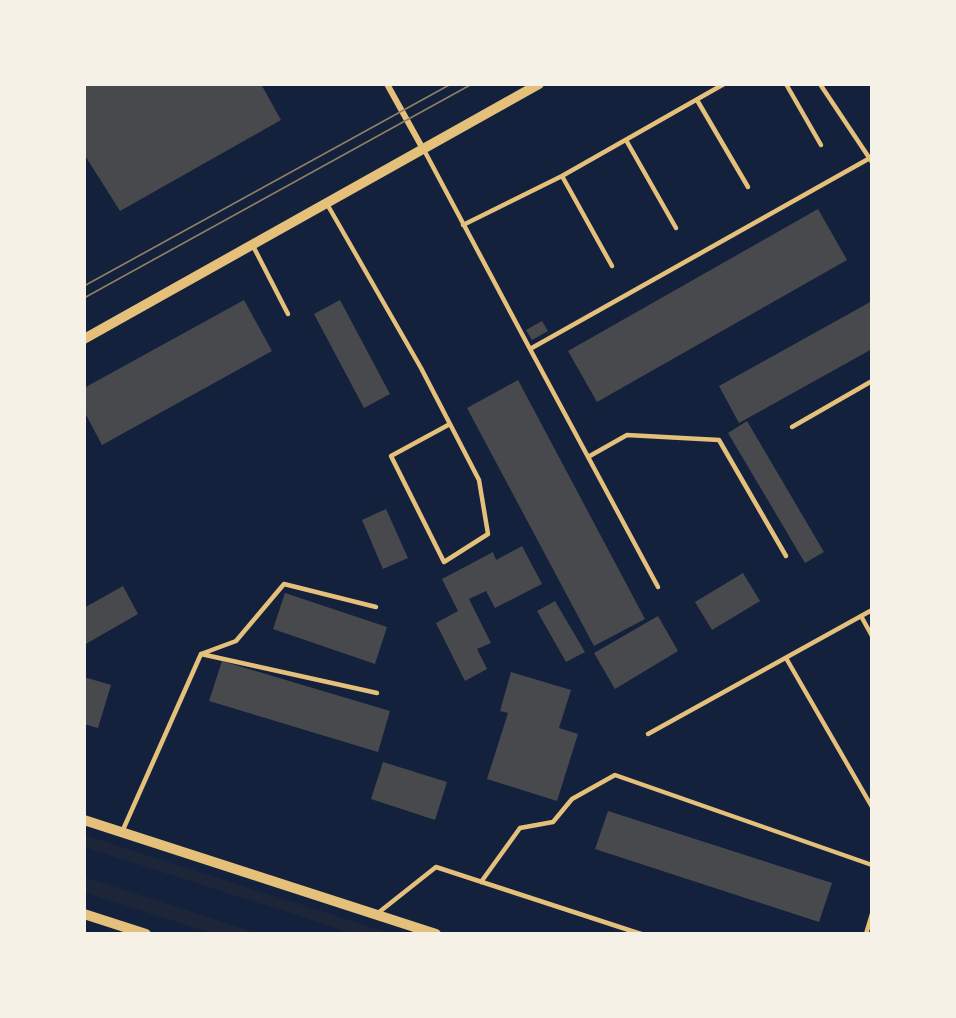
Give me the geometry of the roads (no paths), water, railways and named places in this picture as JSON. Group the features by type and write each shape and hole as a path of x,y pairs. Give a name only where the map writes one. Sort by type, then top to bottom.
{"street":[{"path":"387,84 423,149"},
{"path":"84,339 539,84"},
{"path":"84,820 436,934"},
{"path":"84,914 146,934"}],"lane":[{"path":"463,225 562,176 724,84"},
{"path":"786,84 821,145"},
{"path":"530,349 871,160 820,84"},
{"path":"697,100 748,187"},
{"path":"626,140 676,228"},
{"path":"423,149 658,587"},
{"path":"562,176 612,266"},
{"path":"326,203 450,424 479,480 488,534 444,562 391,456 450,424"},
{"path":"252,244 288,314"},
{"path":"792,427 872,381"},
{"path":"588,457 627,435 719,440 786,556"},
{"path":"122,832 201,654 236,641 284,584 376,607"},
{"path":"648,734 872,610"},
{"path":"861,616 872,636"},
{"path":"201,654 377,693"},
{"path":"786,658 872,807"},
{"path":"481,882 520,828 553,822 572,799 615,775 872,866"},
{"path":"375,915 436,867 641,934"},
{"path":"866,934 872,914"}],"tram line":[{"path":"84,286 451,84"},
{"path":"84,298 472,84"}]}
